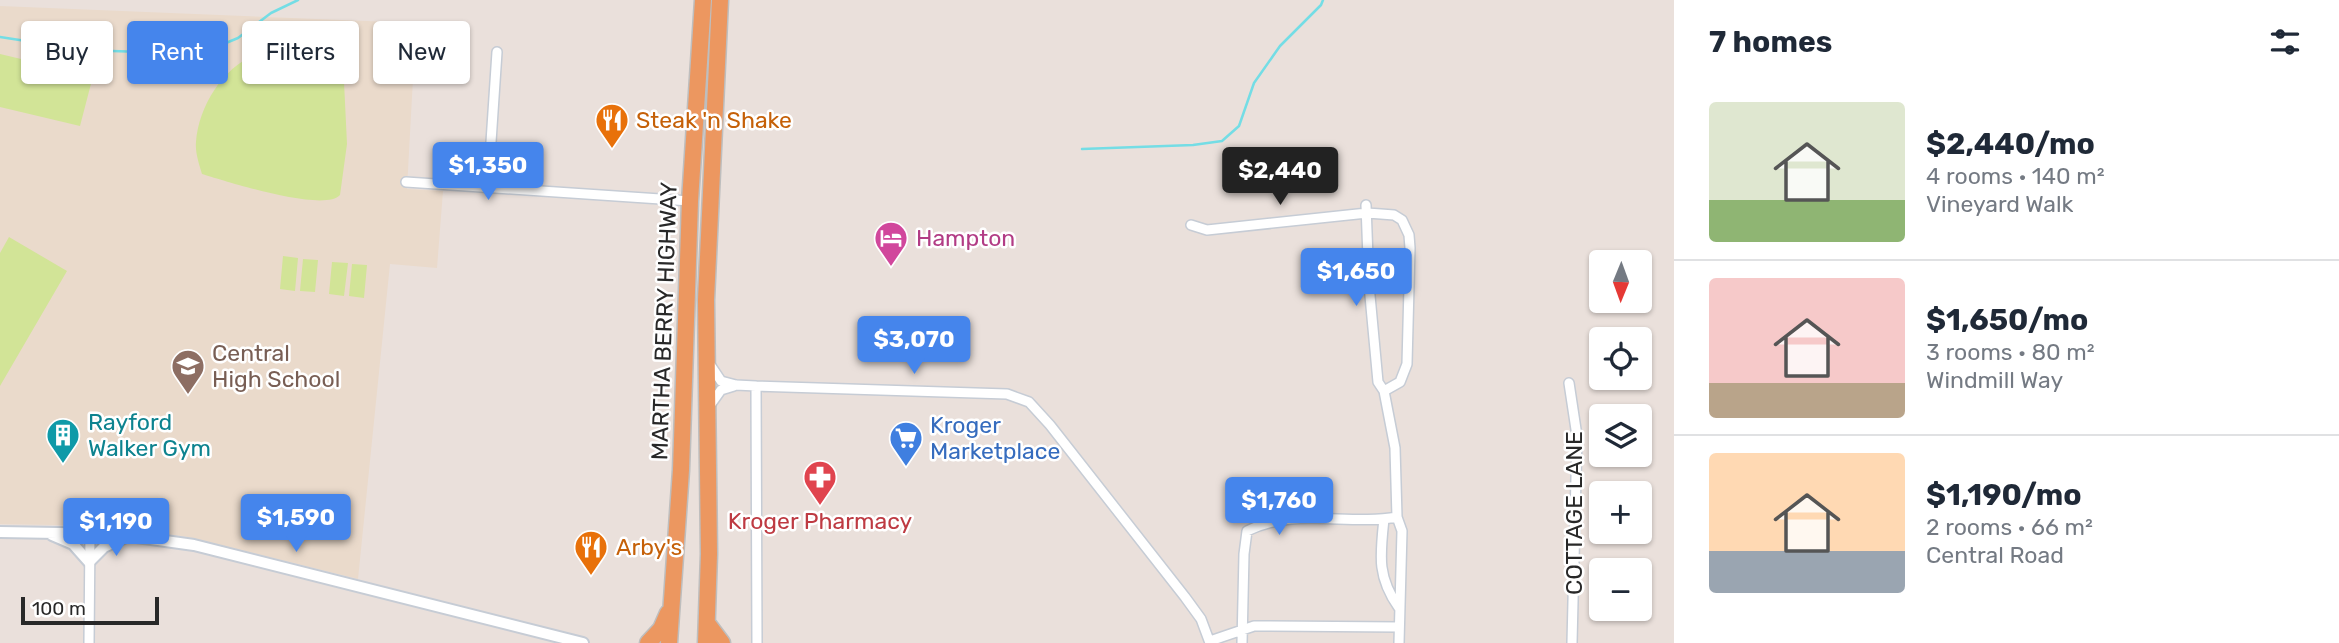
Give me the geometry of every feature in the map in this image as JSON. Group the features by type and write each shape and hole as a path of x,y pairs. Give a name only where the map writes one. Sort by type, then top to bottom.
{"highway":[{"name":"MARTHA BERRY HIGHWAY","path":"669,643 681,470 691,201 703,0"},
{"name":"MARTHA BERRY HIGHWAY","path":"706,643 709,554 709,204 720,0"},
{"path":"691,201 709,204"},
{"path":"648,643 661,629 671,608"},
{"path":"707,623 722,643"}],"street":[{"path":"488,187 497,52"},
{"path":"406,182 691,201"},
{"path":"1366,209 1369,285 1378,382 1384,391 1395,448 1397,517 1402,531 1399,643"},
{"path":"1191,225 1207,230 1366,209 1394,215 1402,220 1409,236 1406,364 1400,382 1384,391"},
{"path":"707,358 721,382 736,385 1007,394 1029,402 1108,496 1185,597 1201,619 1210,642 1254,626 1399,627"},
{"name":"COTTAGE LANE","path":"1569,383 1577,436 1572,643"},
{"path":"708,410 721,390 736,385"},
{"path":"756,386 757,643"},
{"path":"1242,643 1247,531 1257,526 1310,517 1397,517"},
{"path":"1384,519 1381,571 1386,589 1399,608"},
{"path":"0,532 90,533 194,545 583,643"},
{"path":"46,532 73,544 89,562"},
{"path":"89,643 90,533"},
{"path":"89,562 104,547 128,536"}],"shaded area":[{"name":"Central High School","path":"0,6 373,21 373,84 413,84 407,189 443,191 437,268 390,264 358,579 188,537 111,526 0,524"}],"green space":[{"path":"0,54 21,59 21,84 91,84 80,126 0,107"},
{"path":"242,62 242,84 344,84 347,144 340,195 330,200 295,198 202,174 196,150 198,127 210,97 219,84 228,84 230,72"},
{"path":"9,237 67,271 0,386 0,253"},
{"path":"283,256 298,258 295,291 280,289"},
{"path":"303,259 318,260 315,292 300,291"},
{"path":"332,262 348,263 344,296 329,294"},
{"path":"352,264 367,265 364,298 349,296"}],"waterway":[{"path":"0,37 26,41 49,49 175,53 209,50 238,38 271,13 298,0"},
{"path":"1082,149 1193,145 1222,141 1239,126 1254,83 1280,46 1323,0"}],"place":[{"name":"Steak 'n Shake","path":"612,150"},
{"name":"Hampton","path":"891,268"},
{"name":"Central High School","path":"188,396"},
{"name":"Rayford Walker Gym","path":"63,465"},
{"name":"Kroger Marketplace","path":"906,468"},
{"name":"Kroger Pharmacy","path":"820,507"},
{"name":"Arby's","path":"591,577"}]}
